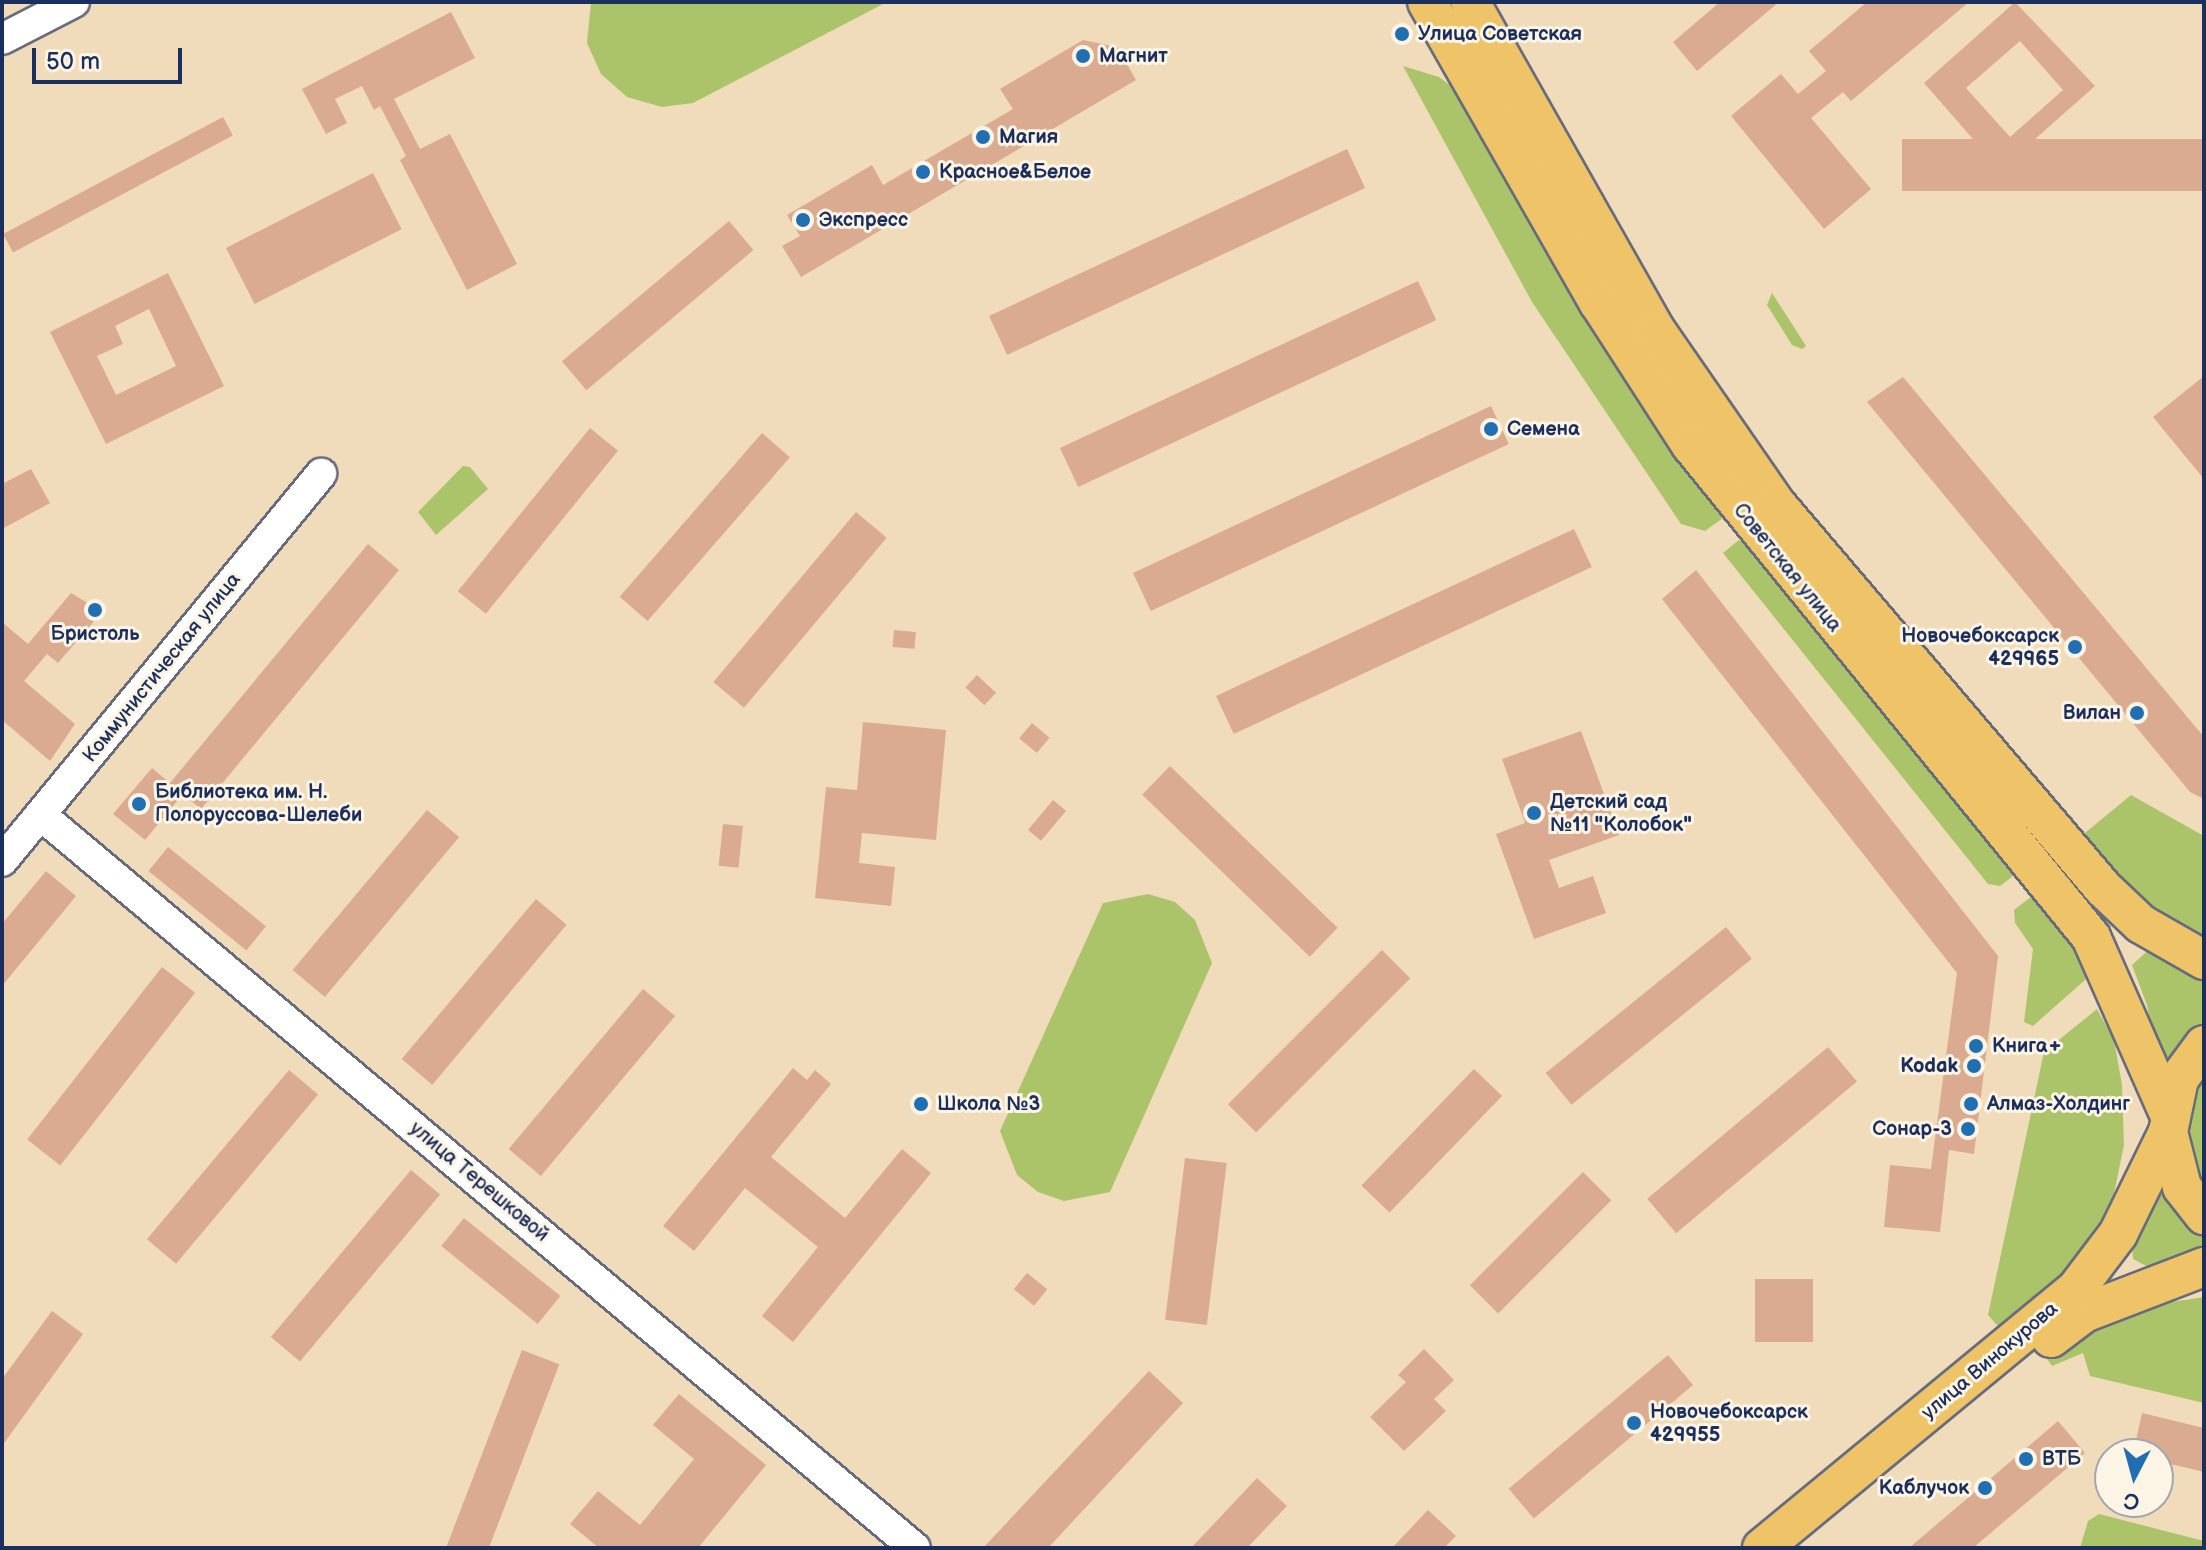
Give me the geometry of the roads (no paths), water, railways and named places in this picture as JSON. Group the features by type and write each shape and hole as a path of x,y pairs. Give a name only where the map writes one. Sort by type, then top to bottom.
{"main road":[{"name":"Советская улица","path":"1427,2 1606,315 1691,445 2091,937 2168,1123 2178,1178 2204,1215"},
{"name":"Советская улица","path":"1470,2 1657,332 1776,504 2103,888 2141,924 2204,960"},
{"name":"улица Винокурова","path":"1762,1548 2077,1288 2118,1234 2168,1123 2179,1079 2204,1045"},
{"name":"улица Винокурова","path":"1801,1548 2084,1313 2204,1267"}],"street":[{"path":"2,39 74,2"},
{"name":"Коммунистическая улица","path":"2,861 321,474"},
{"name":"улица Терешковой","path":"42,816 915,1548"}],"place":[{"name":"Улица Советская","path":"1402,34"},
{"name":"Магнит","path":"1083,56"},
{"name":"Магия","path":"983,137"},
{"name":"Красное&Белое","path":"923,172"},
{"name":"Экспресс","path":"803,220"},
{"name":"Семена","path":"1491,429"},
{"name":"Бристоль","path":"95,610"},
{"name":"Новочебоксарск 429965","path":"2075,647"},
{"name":"Вилан","path":"2137,713"},
{"name":"Библиотека им. Н. Полоруссова-Шелеби","path":"139,804"},
{"name":"Детский сад №11 \"Колобок\"","path":"1534,813"},
{"name":"Книга+","path":"1976,1046"},
{"name":"Kodak","path":"1974,1066"},
{"name":"Школа №3","path":"921,1104"},
{"name":"Алмаз-Холдинг","path":"1971,1104"},
{"name":"Сонар-3","path":"1968,1129"},
{"name":"Новочебоксарск 429955","path":"1634,1423"},
{"name":"ВТБ","path":"2026,1459"},
{"name":"Каблучок","path":"1985,1488"}]}
